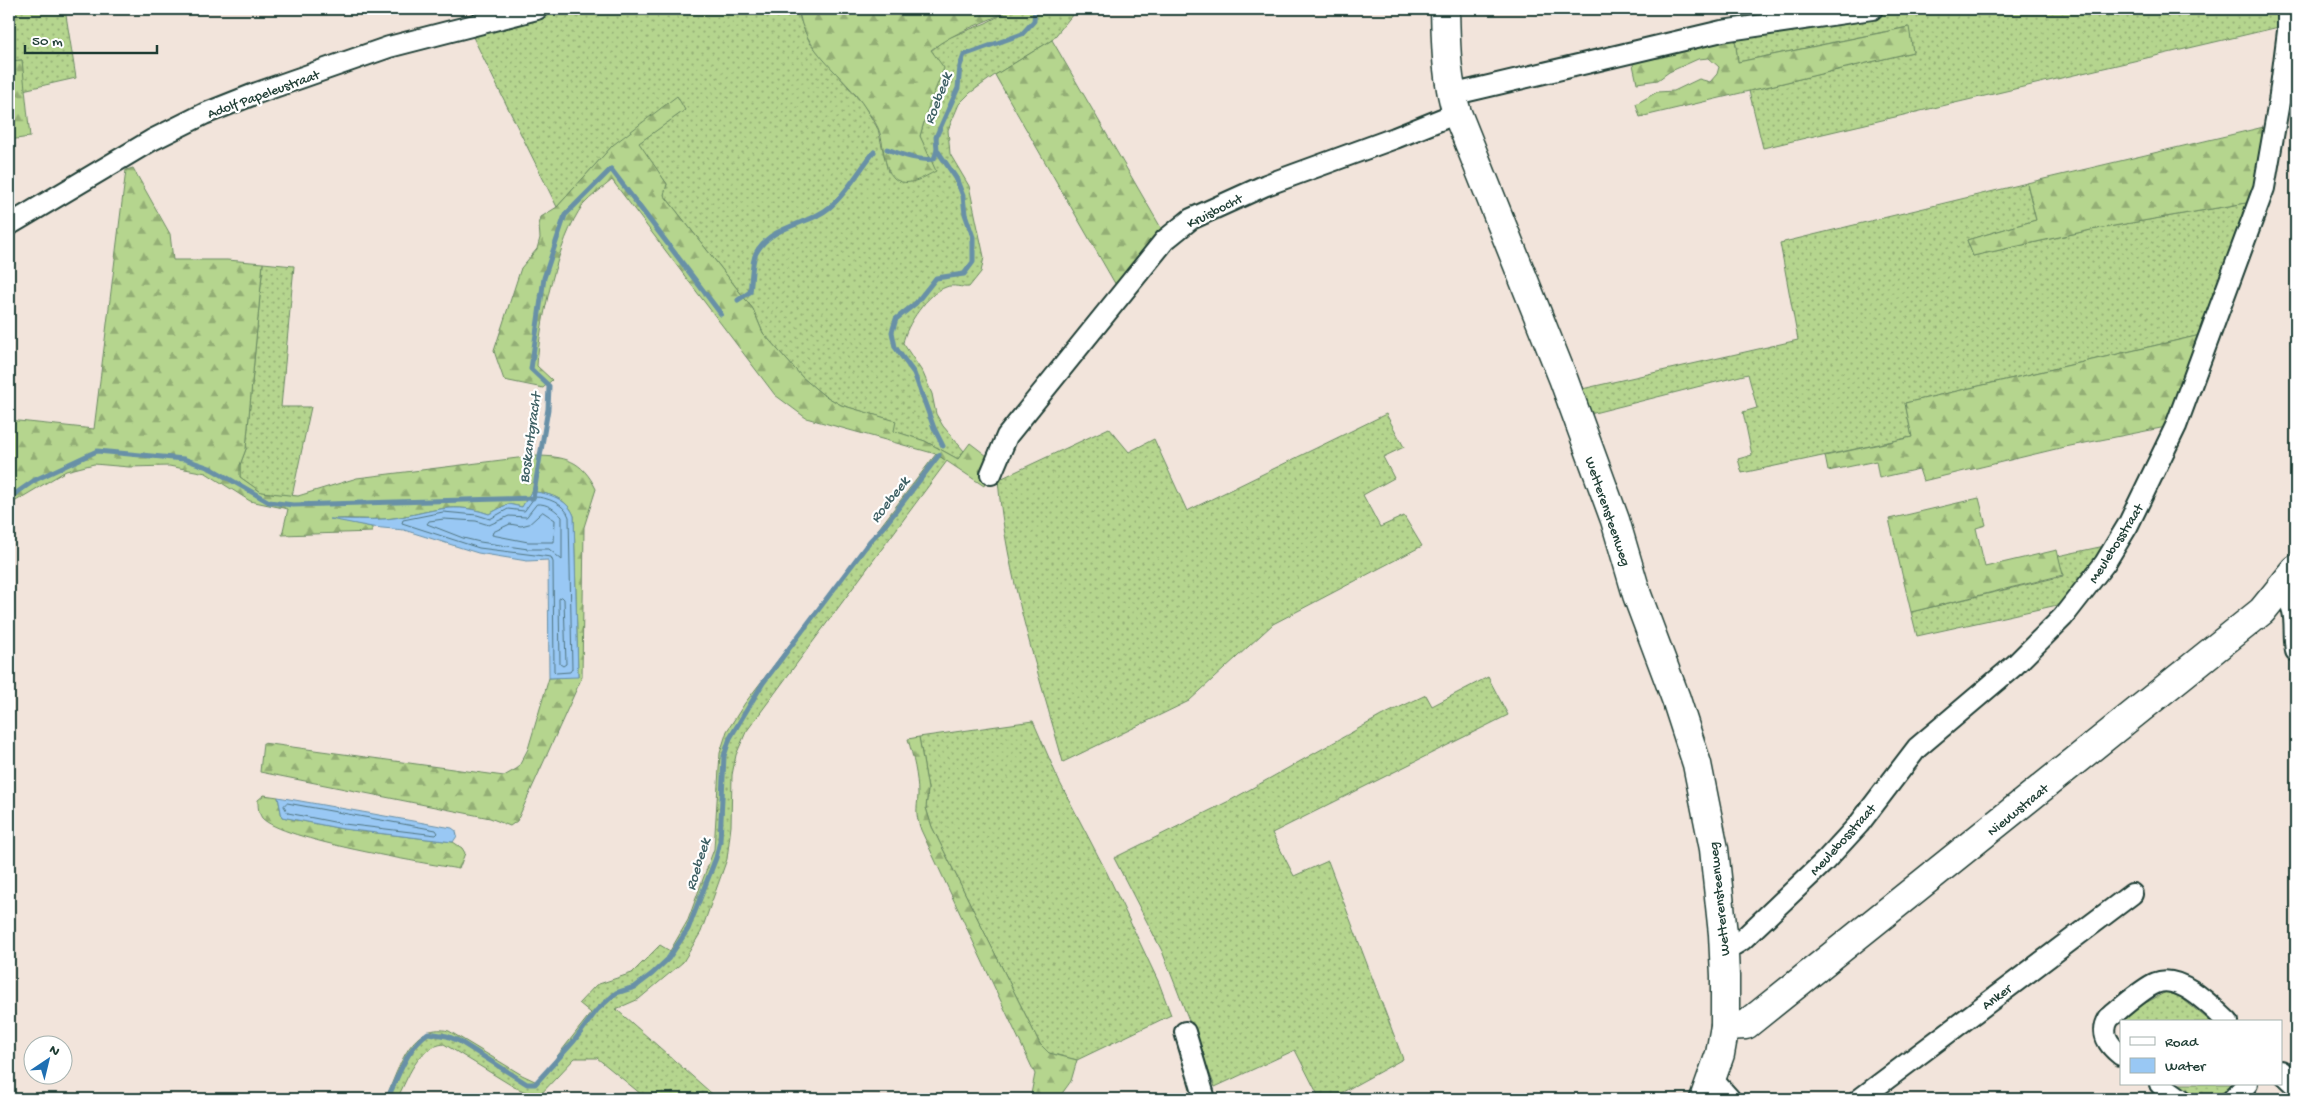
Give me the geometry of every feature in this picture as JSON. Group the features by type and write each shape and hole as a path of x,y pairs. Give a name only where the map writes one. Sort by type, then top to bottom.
{"street":[{"name":"Adolf Papeleustraat","path":"9,225 152,140 213,111 257,93 389,48 537,9"},
{"name":"Wetterensteenweg","path":"1445,9 1446,62 1454,104 1563,378 1615,520 1637,595 1676,698 1696,764 1714,849 1724,951 1725,1026"},
{"name":"Kruisbocht","path":"991,474 1007,436 1165,240 1192,219 1266,185 1395,138 1454,104 1722,31 1872,9"},
{"name":"Meulebosstraat","path":"1724,951 1742,940 1825,861 1858,824 1917,748 2015,665 2063,617 2096,576 2128,525 2176,426 2264,188 2279,102 2288,31 2288,9"},
{"path":"2289,579 2291,601 2296,617 2296,651"},
{"name":"Nieuwstraat","path":"1725,1026 1746,1025 2262,611 2289,579"},
{"name":"Anker","path":"1860,1099 2132,894"},
{"path":"2120,1054 2105,1039 2104,1026 2109,1018 2156,982 2170,981 2183,984 2226,1020"},
{"path":"1715,1093 1725,1026"},
{"path":"1186,1032 1205,1099"},
{"path":"2282,1072 2296,1085"},
{"path":"2163,1086 2181,1099"},
{"path":"2233,1099 2245,1086"}],"green space":[{"path":"9,9 65,9 76,78 23,90 22,60 9,61"},
{"path":"570,9 799,9 800,19 810,43 863,104 878,129 888,172 926,152 920,136 929,105 931,51 945,39 986,23 1012,9 1077,9 1052,40 995,75 970,93 959,104 948,130 950,154 969,186 984,257 981,272 969,287 949,286 939,290 932,296 913,319 903,343 923,373 932,394 936,414 943,426 964,451 958,459 925,441 893,431 895,421 841,405 822,394 802,377 763,333 753,309 664,195 667,184 638,143 685,110 613,145 557,207 471,33"},
{"path":"799,9 1012,9 959,33 931,50 944,68 929,105 920,136 936,171 921,179 904,182 894,178 887,168 880,134 875,123 857,97 816,50 808,38 802,24"},
{"path":"1737,9 1841,9 1739,23"},
{"path":"1903,9 2283,9 2283,26 1763,148 1749,91 1913,52 1908,27 1738,62 1735,39"},
{"path":"1909,27 1913,52 1640,117 1636,104 1657,92 1674,91 1699,79 1710,82 1717,74 1719,67 1709,58 1698,59 1669,72 1658,80 1637,83 1632,60 1735,39 1738,62"},
{"path":"1052,40 1164,233 1117,287 995,75"},
{"path":"22,60 30,137 9,140 9,61"},
{"path":"677,96 685,110 639,143 667,184 664,195 753,309 763,333 802,377 822,394 841,405 896,421 894,431 925,441 958,459 970,443 991,459 984,486 936,454 806,418 775,395 612,180 583,205 574,220 551,282 537,366 552,380 543,388 504,380 494,351 521,268 537,249 540,238 539,225 541,217 557,207 613,145"},
{"path":"2268,126 2256,194 2246,203 2091,230 1973,256 1967,240 2036,220 2027,183"},
{"path":"133,168 170,234 173,260 227,260 263,263 246,449 240,465 240,477 261,492 298,496 357,478 534,456 564,459 578,466 591,479 596,489 584,527 582,677 517,821 510,826 490,818 260,772 263,743 504,776 518,768 528,749 549,678 578,676 574,516 562,501 544,493 531,492 522,507 508,504 489,514 461,508 448,508 384,519 334,519 372,527 372,532 282,535 288,509 250,501 206,473 169,466 129,467 94,464 66,471 9,505 9,420 94,429 126,170"},
{"path":"2027,183 2036,220 1967,240 1973,256 2091,230 2246,203 2256,194 2205,334 1905,403 1912,437 1742,473 1738,459 1752,455 1743,412 1757,408 1748,374 1590,414 1582,389 1798,340 1780,243"},
{"path":"263,263 294,266 281,407 311,407 292,496 261,492 240,477 240,465 246,449"},
{"path":"2205,334 2171,426 2060,448 1923,481 1919,469 1879,478 1876,461 1828,471 1825,456 1912,437 1905,403"},
{"path":"1386,414 1404,447 1383,457 1394,478 1363,495 1380,527 1404,516 1422,546 1273,624 1189,701 1063,762 1015,587 1002,515 998,480 1109,428 1129,452 1154,439 1187,511"},
{"path":"936,454 947,461 746,732 736,755 732,775 731,826 727,859 701,932 683,962 639,999 616,1009 718,1099 647,1099 597,1058 575,1058 538,1097 514,1087 444,1044 435,1046 420,1057 397,1099 385,1099 400,1063 407,1052 415,1041 424,1034 435,1030 449,1031 537,1082 591,1013 579,1003 596,985 632,973 660,945 670,951 688,920 714,849 720,753 727,731 745,703"},
{"path":"1979,498 1986,525 1976,528 1985,567 2057,550 2063,575 1911,612 1889,519"},
{"path":"2109,545 2071,602 1917,636 1911,612 2063,576 2058,556"},
{"path":"1488,677 1508,715 1272,833 1294,876 1328,861 1403,1059 1330,1099 1320,1099 1295,1050 1215,1087 1162,951 1114,858 1231,800 1381,716 1426,695 1432,706"},
{"path":"1033,721 1059,781 1107,873 1159,983 1171,1015 1077,1060 1049,1053 1040,1044 932,827 926,808 928,789 919,737"},
{"path":"919,737 928,789 926,808 932,827 1040,1044 1049,1053 1077,1060 1071,1081 1058,1099 1030,1099 1035,1074 921,830 917,816 918,788 916,773 908,739"},
{"path":"264,795 278,797 282,817 343,829 453,842 462,848 465,853 459,869 355,849 296,834 275,826 262,818 258,800"},
{"path":"2166,992 2179,996 2209,1020 2123,1020 2140,1006"},
{"path":"2171,1086 2237,1086 2221,1099 2190,1099"}],"water":[{"path":"531,492 544,493 562,501 574,516 578,677 549,678 548,560 527,561 478,553 404,530 372,527 330,519 385,519 448,508 461,508 489,514 508,504 522,507"},
{"path":"278,797 452,828 456,831 457,836 453,842 343,829 282,817"}],"waterway":[{"name":"Roebeek","path":"943,446 934,428 914,373 895,347 892,332 896,319 916,303 936,278 964,274 973,262 973,237 965,214 963,196 956,178 937,150 936,137 958,88 960,66 964,55 1022,34 1034,21 1035,9"},
{"name":"Boskantgracht","path":"887,149 922,159 934,159 937,150"},
{"name":"Boskantgracht","path":"738,300 750,292 754,257 763,243 771,236 830,207 848,188 874,152"},
{"name":"Boskantgracht","path":"9,498 35,480 97,451 184,459 210,468 269,502 293,505 533,498 548,409 549,386 531,369 544,278 565,215 611,169 721,314"},
{"name":"Roebeek","path":"387,1099 409,1054 414,1046 428,1033 447,1036 459,1041 527,1084 535,1084 574,1041 597,1010 616,993 635,987 668,959 688,929 716,858 720,841 724,756 730,738 763,683 870,541 886,524 939,455"}]}
